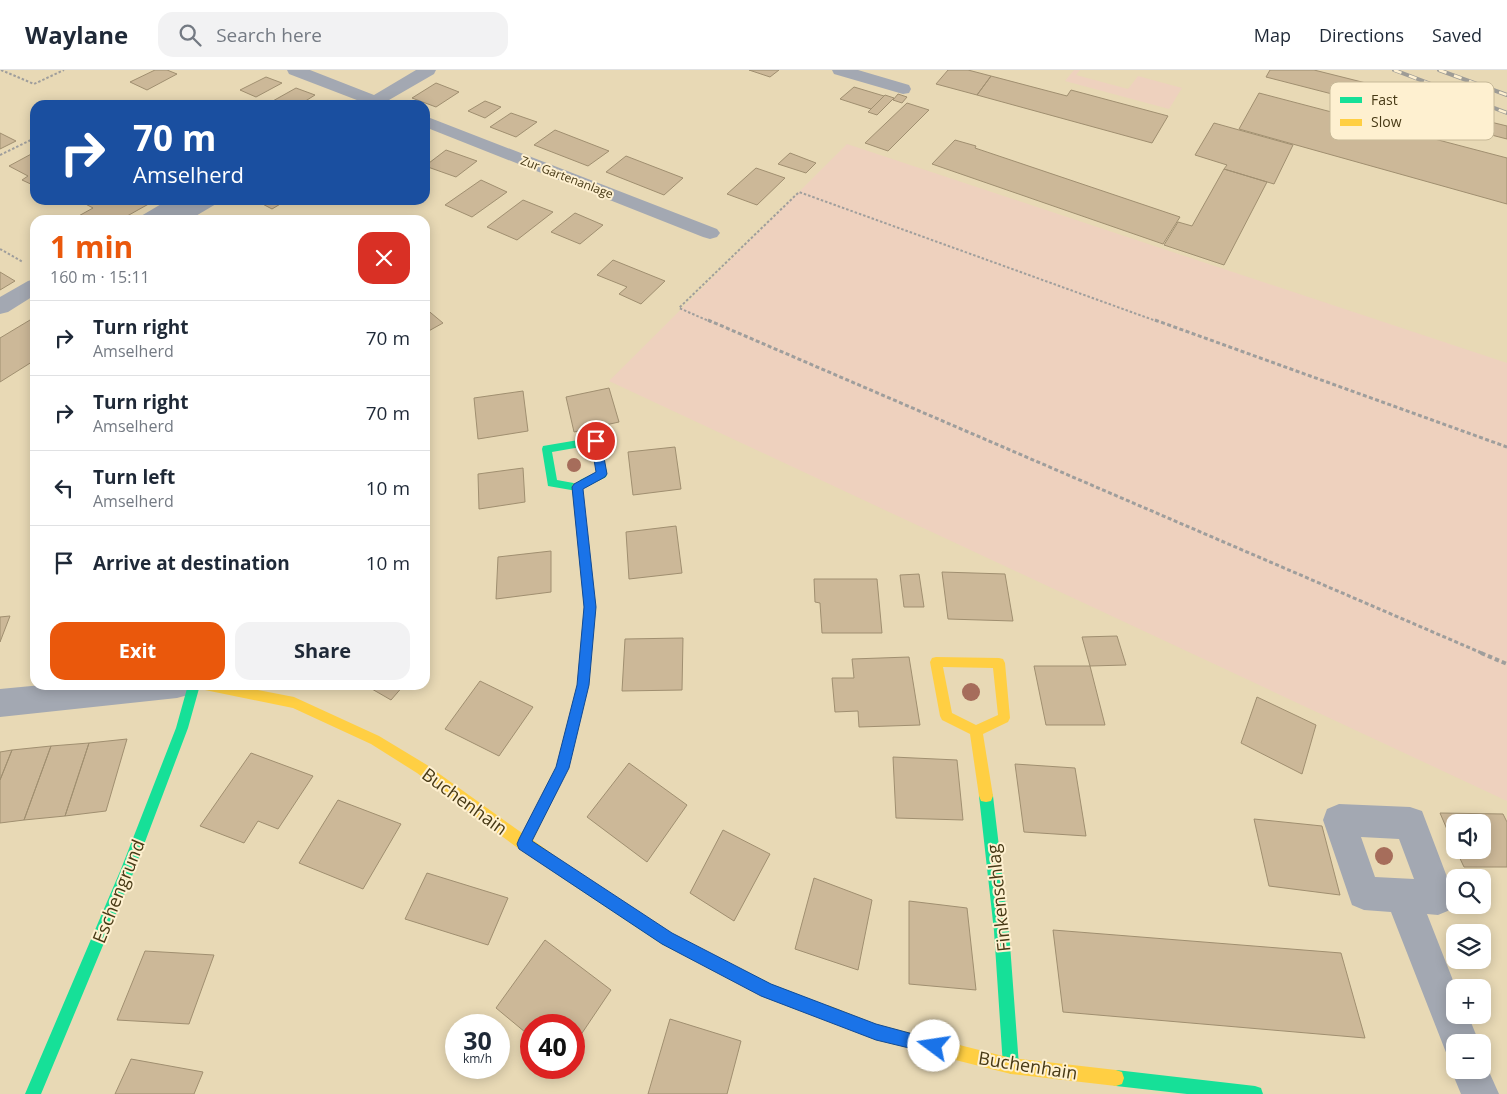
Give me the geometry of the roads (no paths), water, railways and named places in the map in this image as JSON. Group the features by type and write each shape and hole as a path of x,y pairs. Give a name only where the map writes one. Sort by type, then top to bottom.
{"street":[{"path":"295,70 367,100"},
{"path":"374,100 402,70"},
{"path":"376,100 428,70"},
{"path":"840,70 903,89"},
{"name":"Zur Gartenanlage","path":"430,123 710,233"},
{"path":"156,215 174,205"},
{"path":"184,215 200,205"},
{"path":"0,307 30,289"},
{"path":"0,324 30,306"},
{"path":"596,441 602,474 577,487 552,483 546,449 596,441"},
{"path":"524,844 562,768 583,685 590,607 577,487"},
{"path":"936,662 999,663 1004,718 976,731 946,716 936,662"},
{"path":"0,703 128,690"},
{"name":"Eschengrund","path":"33,1094 127,871 182,728 193,690"},
{"name":"Buchenhain","path":"229,690 294,703 375,740 422,769 524,844 667,939 767,990 876,1032 1011,1066 1255,1094"},
{"name":"Finkenschlag","path":"976,731 995,856 1004,942 1011,1066"},
{"path":"1402,896 1457,1034"},
{"path":"1474,1079 1480,1094"}],"railway":[{"path":"1394,70 1426,82"},
{"path":"1439,70 1472,82"},
{"path":"1494,90 1507,95"},
{"path":"1494,108 1507,113"}]}
